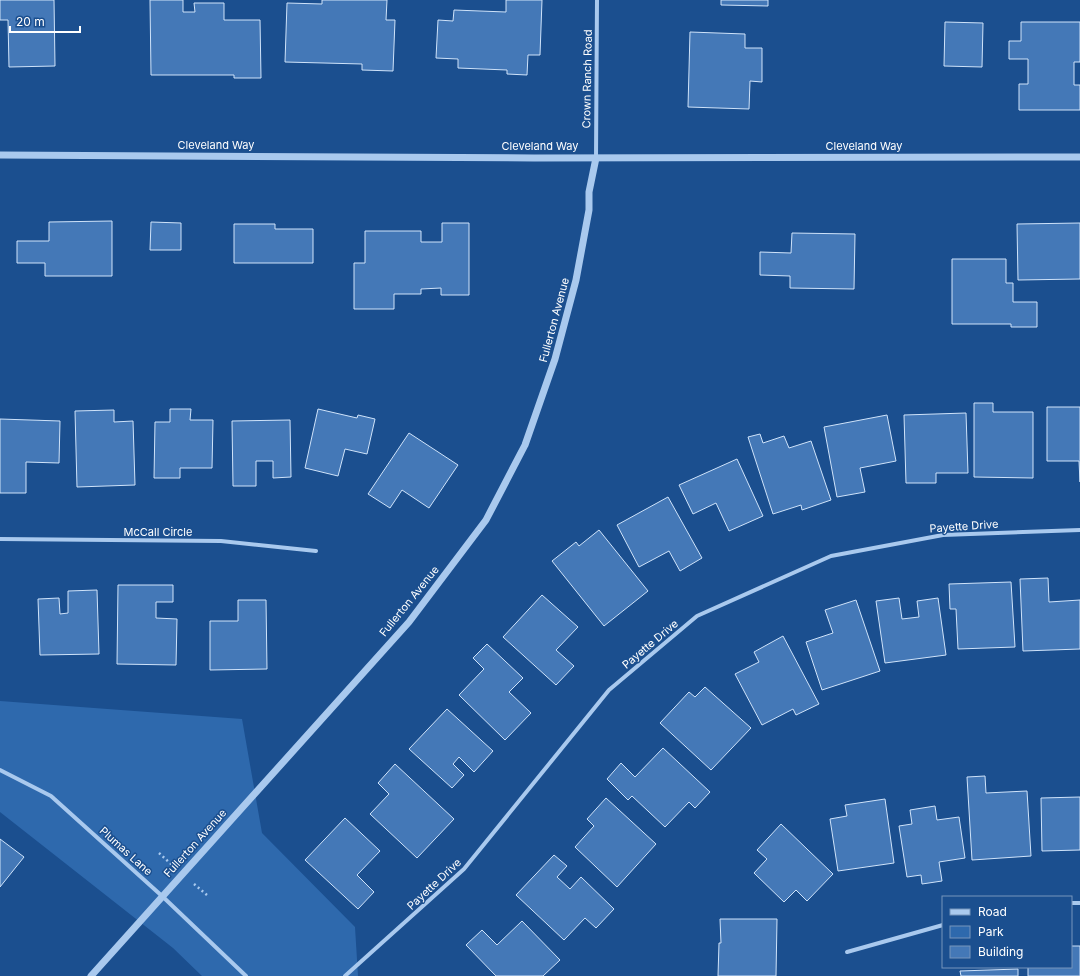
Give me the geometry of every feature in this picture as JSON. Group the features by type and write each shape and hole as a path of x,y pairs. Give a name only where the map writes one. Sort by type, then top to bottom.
{"street":[{"name":"Crown Ranch Road","path":"596,158 597,0"},
{"name":"Cleveland Way","path":"0,155 596,158 1080,157"},
{"name":"Fullerton Avenue","path":"91,976 409,622 486,520 525,445 555,360 576,280 589,210 590,192 596,158"},
{"name":"Payette Drive","path":"345,976 464,869 609,690 697,616 831,556 943,535 1080,530"},
{"name":"McCall Circle","path":"0,539 222,541 316,551"},
{"name":"Plumas Lane","path":"0,770 51,796 162,896 246,976"},
{"path":"847,952 942,925"}],"green space":[{"path":"0,701 242,719 262,833 355,927 358,976 202,976 173,948 0,812"}],"building":[{"path":"0,0 54,0 55,66 9,67 8,20 0,20"},
{"path":"150,0 183,0 183,12 195,12 194,3 224,3 224,20 260,20 261,78 234,78 234,75 151,75"},
{"path":"322,0 387,0 386,20 395,20 393,71 362,70 362,64 285,62 287,3 322,4"},
{"path":"506,0 542,0 540,55 528,55 527,75 507,74 507,70 458,68 458,59 436,58 438,20 453,21 454,10 506,12"},
{"path":"721,0 768,0 768,6 721,5"},
{"path":"945,22 983,23 982,67 944,66"},
{"path":"1021,22 1080,22 1080,62 1074,62 1074,85 1080,85 1080,110 1019,110 1019,84 1028,84 1028,59 1009,59 1009,41 1021,41"},
{"path":"690,32 745,34 745,48 762,48 762,82 750,81 749,109 688,107"},
{"path":"112,221 112,276 45,276 45,263 17,263 17,241 49,241 49,222"},
{"path":"151,222 181,223 181,250 150,250"},
{"path":"442,223 469,223 469,295 441,295 441,288 421,289 421,294 394,294 394,309 354,309 354,263 365,263 365,231 421,231 421,242 442,242"},
{"path":"1080,223 1080,279 1018,280 1017,224"},
{"path":"234,224 275,224 275,229 313,229 313,263 234,263"},
{"path":"792,233 855,234 854,289 790,288 790,276 760,275 760,252 791,253"},
{"path":"952,259 1006,259 1006,283 1013,283 1013,302 1037,302 1037,327 1011,327 1011,324 952,324"},
{"path":"974,403 993,403 993,412 1033,412 1033,478 974,477"},
{"path":"1047,407 1080,407 1080,482 1079,461 1047,461"},
{"path":"170,409 191,409 190,420 213,420 212,468 180,468 180,478 154,478 155,422 170,422"},
{"path":"318,409 357,418 358,415 375,419 367,454 345,449 338,476 305,468"},
{"path":"114,410 114,422 133,421 135,485 77,487 75,411"},
{"path":"966,413 968,473 936,473 936,483 906,483 904,415"},
{"path":"887,415 896,461 860,468 865,492 837,497 824,427"},
{"path":"0,419 60,421 59,463 26,462 26,493 0,493"},
{"path":"290,420 291,477 273,478 273,461 256,461 256,486 233,486 232,421"},
{"path":"409,433 458,465 429,508 402,490 390,508 368,494"},
{"path":"760,434 763,443 784,436 789,448 811,441 831,500 802,510 801,505 773,514 748,437"},
{"path":"737,459 763,516 729,531 716,503 693,514 679,485"},
{"path":"668,497 702,558 680,571 669,551 639,567 617,525"},
{"path":"599,530 648,591 604,626 552,561 576,542 579,546"},
{"path":"1048,578 1049,602 1080,600 1080,649 1023,651 1020,579"},
{"path":"1011,582 1015,647 958,649 956,609 950,609 949,584"},
{"path":"118,585 173,585 173,602 156,602 156,618 177,619 176,665 117,664"},
{"path":"97,590 99,654 40,655 38,599 59,598 60,614 68,613 68,591"},
{"path":"542,595 578,627 556,650 574,666 556,685 503,637"},
{"path":"899,598 902,619 919,617 917,601 938,598 946,655 885,663 876,601"},
{"path":"238,600 266,600 267,669 210,670 210,621 238,621"},
{"path":"856,600 880,671 822,690 806,642 833,633 825,610"},
{"path":"783,636 819,704 796,715 793,709 762,725 735,674 759,662 754,652"},
{"path":"487,644 523,678 509,692 531,713 505,740 459,695 484,669 473,658"},
{"path":"705,687 751,728 711,770 660,723 689,692 695,697"},
{"path":"447,709 493,751 474,772 459,757 453,764 464,775 452,788 409,749"},
{"path":"663,748 710,792 695,808 689,802 665,827 632,796 628,800 607,779 621,763 635,777"},
{"path":"395,764 454,819 417,858 370,814 389,794 378,783"},
{"path":"985,776 986,793 1027,791 1031,856 972,860 967,777"},
{"path":"1080,797 1080,850 1042,851 1041,798"},
{"path":"606,798 656,844 617,887 575,847 594,826 587,819"},
{"path":"885,799 894,863 838,871 830,819 847,816 845,805"},
{"path":"935,806 937,820 959,817 965,858 939,862 942,881 922,884 921,875 907,877 899,826 912,824 910,810"},
{"path":"345,818 380,851 357,875 374,892 358,909 305,860"},
{"path":"781,824 833,874 807,901 796,890 784,902 754,873 767,859 757,850"},
{"path":"0,839 24,857 0,887"},
{"path":"554,855 567,866 557,877 570,889 581,877 614,909 596,928 585,918 564,940 516,895"},
{"path":"720,919 777,919 776,976 718,976 719,943 721,943"},
{"path":"522,921 560,960 543,976 496,976 466,945 482,930 497,945"},
{"path":"1072,946 1080,946 1080,976 1028,976 1028,968 1072,968"},
{"path":"1018,969 1018,976 961,976 960,971"}]}
